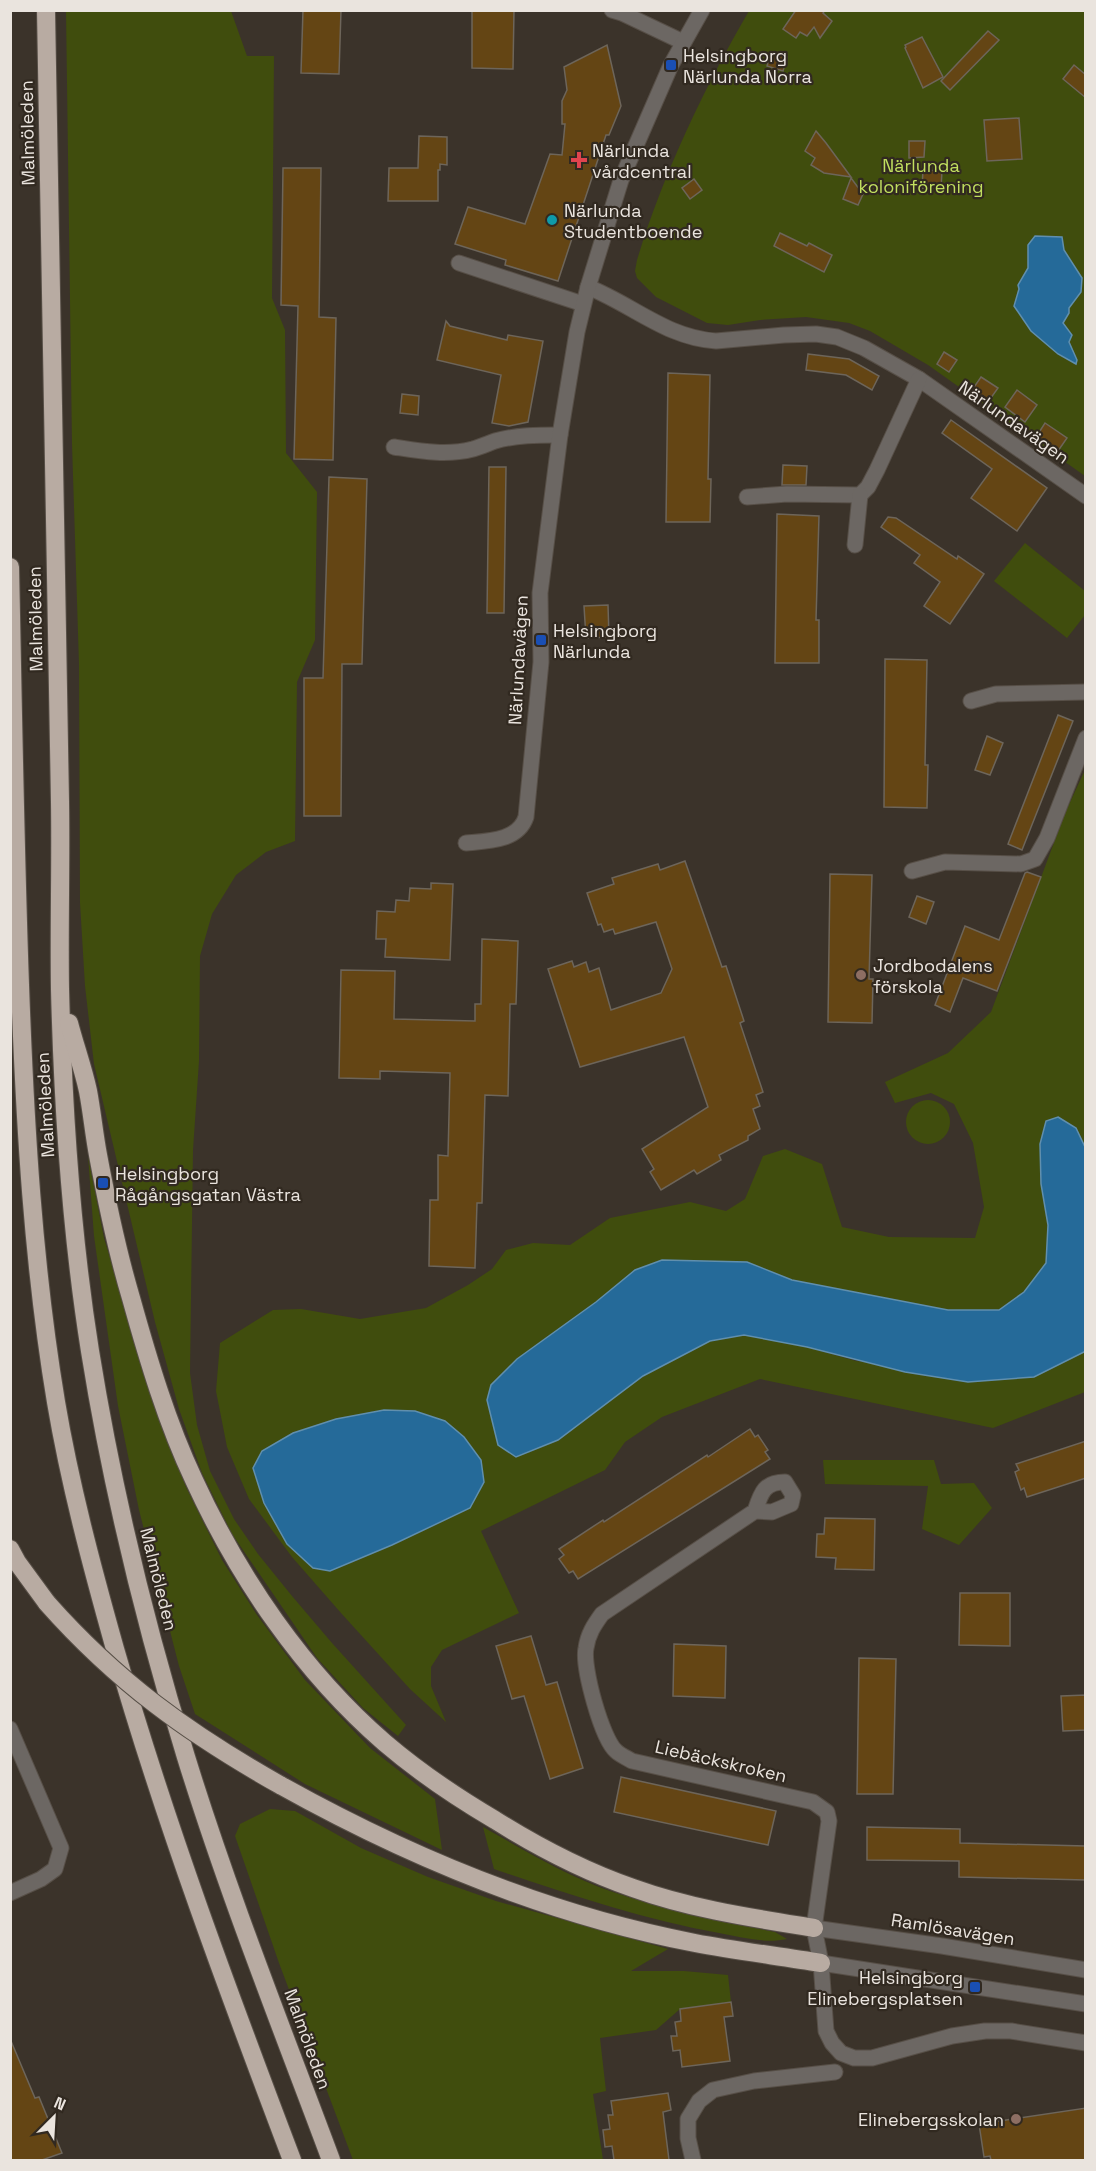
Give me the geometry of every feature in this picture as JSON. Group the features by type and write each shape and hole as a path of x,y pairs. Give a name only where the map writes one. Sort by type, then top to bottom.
{"highway":[{"name":"Malmöleden","path":"46,10 60,820 60,990 67,1144 89,1348 116,1494 142,1601 186,1756 214,1842 331,2160"},
{"name":"Malmöleden","path":"10,567 16,866 24,1100 39,1280 56,1402 77,1504 142,1743 177,1850 292,2160"},
{"path":"10,893 16,866"},
{"path":"60,990 88,1091 113,1231 131,1299 160,1390 192,1477 252,1587 323,1681 385,1743 434,1782 519,1835 556,1855 596,1874 684,1904 814,1928"},
{"path":"10,1549 47,1604 87,1647 159,1708 280,1785 355,1824 419,1855 564,1910 695,1942 821,1962"}],"street":[{"path":"612,10 683,42"},
{"name":"Närlundavägen","path":"466,843 483,842 511,835 518,832 524,825 541,662 540,593 560,435 583,304 621,180 683,42 702,10"},
{"path":"459,263 583,304"},
{"name":"Närlundavägen","path":"588,287 612,297 676,333 700,340 716,341 816,334 837,337 864,348 920,380 1086,496"},
{"path":"855,545 860,495 868,487 877,470 920,380"},
{"path":"394,447 426,452 449,452 473,449 525,435 560,435"},
{"path":"747,497 787,494 860,495"},
{"path":"971,700 996,694 1086,692"},
{"path":"912,871 945,862 1021,864 1035,859 1047,838 1086,738"},
{"name":"Liebäckskroken","path":"755,1511 602,1614 591,1630 585,1650 586,1673 609,1742 616,1751 632,1761 813,1802 827,1812 829,1821 814,1928"},
{"path":"10,1729 61,1848 55,1869 41,1879 10,1893"},
{"path":"814,1928 821,1962 826,2031 836,2049 841,2053 854,2058 872,2058 952,2036 985,2031 1011,2031 1086,2043"},
{"name":"Ramlösavägen","path":"814,1928 1086,1970"},
{"path":"821,1962 1086,2004"},
{"path":"693,2160 688,2138 688,2119 699,2101 713,2090 754,2081 835,2072"}],"green space":[{"path":"66,11 231,11 247,56 274,56 272,298 285,330 286,453 317,492 315,640 297,682 295,841 266,852 236,875 212,914 200,956 199,1061 193,1150 190,1373 197,1425 210,1471 234,1519 258,1554 292,1596 406,1725 398,1736 363,1708 317,1658 232,1534 202,1473 179,1409 155,1322 94,1064 85,986 80,903 79,664 72,444"},
{"name":"Närlunda koloniförening","path":"749,11 1085,11 1085,476 928,365 870,331 849,323 806,317 728,325 707,323 656,297 637,278 635,271 637,260 672,164 716,70"},
{"path":"1025,543 1085,591 1085,615 1067,638 994,581"},
{"path":"1085,770 1085,1147 1076,1128 1046,1122 1040,1144 1041,1184 1048,1225 1046,1264 1024,1292 999,1310 948,1310 792,1280 747,1262 662,1260 635,1270 487,1400 498,1445 558,1440 643,1376 710,1341 744,1335 807,1347 856,1361 1034,1377 1085,1351 1085,1392 993,1428 760,1379 662,1417 625,1442 605,1470 481,1531 519,1613 442,1650 431,1667 431,1686 446,1722 410,1689 341,1613 292,1557 249,1499 227,1447 216,1391 220,1343 273,1310 301,1309 360,1319 426,1308 492,1269 506,1250 533,1243 570,1245 610,1218 690,1202 726,1211 745,1199 763,1156 785,1149 822,1164 842,1227 889,1237 975,1238 984,1207 973,1143 954,1104 931,1093 895,1103 885,1082 948,1053 991,1012 1065,813","holes":["384,1410 416,1411 445,1421 470,1508 331,1571 313,1568 262,1451 293,1433 336,1419"]},
{"path":"928,1100 943,1107 950,1122 943,1137 928,1144 913,1137 906,1122 913,1107"},
{"path":"88,1156 104,1238 156,1409 186,1487 222,1560 257,1615 305,1680 370,1748 435,1799 442,1850 305,1784 195,1714 179,1666 139,1510 118,1406 94,1236"},
{"path":"823,1460 934,1460 941,1484 974,1483 992,1508 959,1545 922,1529 928,1486 825,1484"},
{"path":"270,1809 295,1811 361,1848 428,1877 496,1901 668,1949 631,1971 684,1971 728,1975 731,2002 680,2009 656,2030 600,2038 606,2091 593,2094 603,2160 353,2160 279,1963 235,1836 240,1824"},
{"path":"483,1827 561,1870 610,1891 671,1909 775,1932 787,1939 770,1941 753,1939 662,1921 577,1897 494,1869"}],"water":[{"path":"1035,236 1062,237 1064,250 1082,278 1081,292 1069,308 1069,313 1063,323 1072,335 1069,342 1077,360 1076,364 1058,354 1031,331 1014,306 1018,285 1028,268 1028,245"},
{"path":"1058,1117 1076,1128 1085,1147 1086,1351 1034,1377 968,1382 905,1372 807,1347 744,1335 710,1341 643,1376 558,1440 516,1457 498,1445 487,1400 491,1385 517,1359 596,1302 635,1270 662,1260 747,1262 792,1280 948,1310 999,1310 1024,1292 1046,1263 1048,1225 1041,1184 1040,1144 1046,1121"},
{"path":"384,1410 415,1411 445,1421 464,1437 481,1460 484,1482 470,1508 330,1571 313,1568 287,1544 264,1503 253,1468 262,1451 293,1433 336,1419"}],"building":[{"path":"303,10 341,10 339,74 301,73"},
{"path":"472,10 514,10 513,69 472,68"},
{"path":"796,10 825,10 823,13 832,21 820,38 814,27 807,36 800,32 796,38 783,29"},
{"path":"988,31 999,40 950,90 941,81"},
{"path":"922,37 943,77 923,88 905,48 905,45"},
{"path":"607,45 621,106 609,135 606,135 558,281 505,265 506,260 455,244 468,207 525,224 550,154 562,155 565,124 562,124 562,101 567,90 564,67"},
{"path":"771,52 787,57 783,71 767,66"},
{"path":"1074,65 1086,75 1086,98 1063,79"},
{"path":"1019,118 1022,159 987,161 984,120"},
{"path":"816,131 851,177 824,173 811,165 815,158 805,151"},
{"path":"419,136 447,137 447,165 440,164 440,170 438,170 438,201 388,201 389,168 418,168"},
{"path":"909,141 925,141 924,157 909,158"},
{"path":"283,168 321,168 319,317 336,318 333,460 294,459 298,306 281,305"},
{"path":"923,170 942,171 941,189 922,188"},
{"path":"851,178 863,194 858,205 843,199"},
{"path":"694,179 702,190 690,199 682,188"},
{"path":"780,233 807,246 809,243 832,255 824,272 774,246"},
{"path":"446,321 450,326 507,340 508,335 543,341 528,422 509,426 492,423 501,375 437,360"},
{"path":"944,352 957,360 949,372 937,364"},
{"path":"808,354 849,359 879,376 872,390 846,375 806,370"},
{"path":"668,373 710,375 708,479 711,479 710,522 666,522"},
{"path":"981,377 998,388 988,402 972,390"},
{"path":"1017,390 1037,405 1025,422 1005,407"},
{"path":"402,394 419,396 418,415 400,413"},
{"path":"951,420 1047,488 1017,531 971,498 992,469 942,433"},
{"path":"1045,423 1067,438 1058,451 1036,437"},
{"path":"783,465 807,466 806,485 782,485"},
{"path":"489,467 506,467 504,613 487,613"},
{"path":"329,477 367,479 362,664 342,664 341,816 304,816 304,678 323,678"},
{"path":"777,514 819,516 816,620 819,620 819,663 775,663"},
{"path":"888,517 896,518 957,559 958,556 984,574 950,624 924,606 940,582 914,563 920,555 881,527"},
{"path":"608,605 609,637 586,638 584,606"},
{"path":"885,659 927,660 925,765 928,765 927,808 884,807"},
{"path":"1058,715 1073,721 1022,850 1008,844"},
{"path":"987,736 1003,743 990,775 975,770"},
{"path":"685,861 722,967 726,966 744,1021 740,1023 763,1092 756,1095 760,1106 753,1109 760,1129 748,1136 748,1140 719,1155 721,1160 697,1174 694,1170 661,1190 650,1172 654,1169 642,1149 708,1107 684,1037 580,1067 548,969 572,961 574,967 586,962 589,972 599,968 611,1010 661,993 672,969 656,922 615,934 613,929 604,932 601,924 598,925 587,893 614,884 612,878 658,864 660,870"},
{"path":"1027,872 1041,877 997,991 963,978 950,1012 935,1005 965,926 999,940"},
{"path":"830,874 872,875 869,979 873,979 872,1023 828,1022"},
{"path":"431,883 453,884 450,960 385,957 386,939 376,939 377,911 395,912 396,900 409,901 410,888 431,889"},
{"path":"917,896 934,902 926,924 909,917"},
{"path":"482,939 518,941 516,1004 510,1004 508,1096 485,1095 482,1203 477,1203 475,1268 429,1266 430,1200 438,1200 438,1155 448,1156 450,1073 380,1071 380,1079 339,1078 341,970 395,971 394,1019 475,1021 475,1004 481,1004"},
{"path":"750,1429 755,1437 758,1435 768,1450 765,1452 770,1459 578,1579 573,1571 569,1573 559,1559 564,1555 559,1549"},
{"path":"1086,1441 1086,1478 1027,1497 1024,1488 1021,1490 1015,1472 1019,1470 1016,1464"},
{"path":"825,1518 875,1519 874,1570 835,1569 836,1558 816,1557 817,1534 824,1534"},
{"path":"960,1593 1010,1593 1010,1646 959,1645"},
{"path":"531,1636 546,1685 557,1682 583,1768 550,1779 524,1696 512,1699 496,1646"},
{"path":"674,1644 726,1646 725,1698 673,1696"},
{"path":"859,1658 896,1659 893,1794 857,1794"},
{"path":"1086,1695 1086,1730 1063,1731 1061,1696"},
{"path":"621,1777 776,1811 768,1845 614,1812"},
{"path":"867,1827 960,1829 960,1843 1086,1846 1086,1880 959,1877 959,1861 867,1860"},
{"path":"731,2002 733,2016 724,2017 730,2061 682,2067 680,2050 673,2051 671,2036 677,2036 675,2022 681,2021 680,2009"},
{"path":"11,2041 35,2098 39,2097 62,2153 42,2160 10,2160"},
{"path":"668,2093 671,2110 663,2112 669,2160 614,2160 612,2146 605,2147 603,2130 610,2129 608,2115 613,2115 611,2101"},
{"path":"1086,2108 1086,2160 991,2160 990,2156 984,2157 979,2124"}],"place":[{"name":"Helsingborg Närlunda Norra","path":"671,65"},
{"name":"Närlunda vårdcentral","path":"579,160"},
{"name":"Närlunda Studentboende","path":"552,220"},
{"name":"Helsingborg Närlunda","path":"541,640"},
{"name":"Jordbodalens förskola","path":"861,975"},
{"name":"Helsingborg Rågångsgatan Västra","path":"103,1183"},
{"name":"Helsingborg Elinebergsplatsen","path":"975,1987"},
{"name":"Elinebergsskolan","path":"1016,2119"}]}
